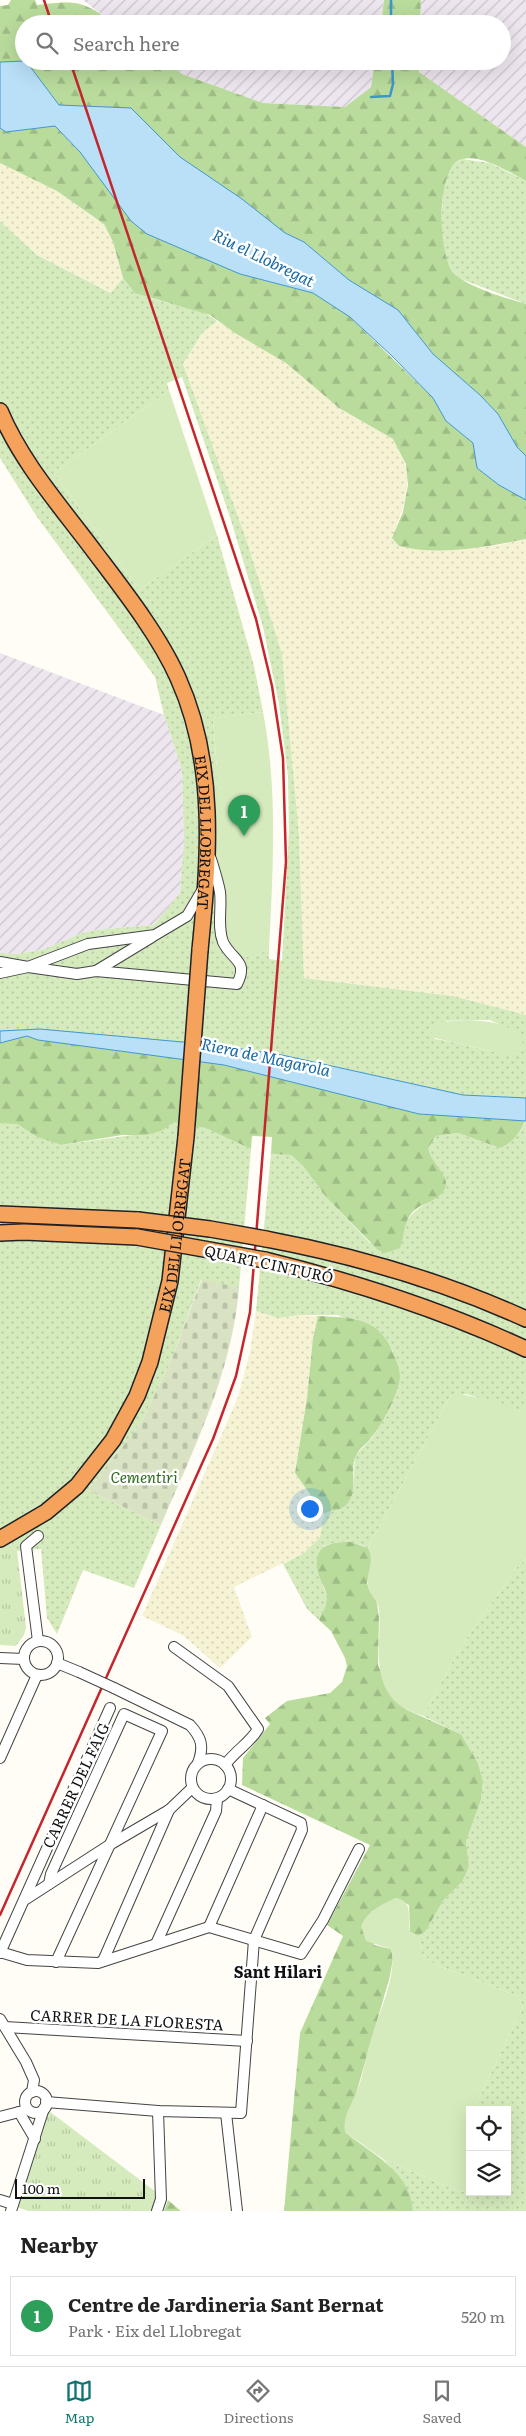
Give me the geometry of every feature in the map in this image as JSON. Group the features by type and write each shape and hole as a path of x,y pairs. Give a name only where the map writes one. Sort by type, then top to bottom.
{"highway":[{"name":"EIX DEL LLOBREGAT","path":"0,411 26,461 142,618 178,677 194,721 204,765 207,845 203,924 186,1137 170,1281 146,1375 137,1396 109,1446 77,1486 46,1512 0,1540"},
{"name":"QUART CINTURÓ","path":"0,1214 138,1220 210,1229 266,1239 340,1254 450,1288 526,1319"},
{"name":"QUART CINTURÓ","path":"0,1233 24,1232 137,1237 265,1260 337,1278 478,1327 526,1349"},
{"name":"EIX DEL LLOBREGAT","path":"0,1531 48,1501 83,1468 124,1407 155,1340"}],"street":[{"path":"0,962 77,974 96,971 237,984 242,973 241,964 224,942 221,930 220,892 207,845"},
{"path":"96,971 187,916 205,885"},
{"path":"187,916 203,924 220,892"},
{"path":"0,973 28,967 88,944 156,935"},
{"path":"38,1536 26,1546 38,1641"},
{"path":"38,1641 44,1642 55,1649 57,1663 48,1673 37,1675 26,1667 24,1659 27,1648 38,1641"},
{"path":"174,1647 228,1686 258,1728 252,1739 235,1752 225,1765"},
{"path":"0,1658 24,1659"},
{"path":"57,1663 190,1725 199,1735 203,1749 191,1775 192,1788 203,1798 217,1799"},
{"path":"0,1758 37,1675"},
{"path":"110,1708 26,1899 18,1911 0,1953 27,1960 56,1962 103,1961 209,1927 301,1954 323,1920 359,1849"},
{"name":"CARRER DEL FAIG","path":"49,1884 51,1874 124,1714 162,1731 111,1844"},
{"path":"156,1944 216,1811 217,1799 228,1789 231,1776 225,1765 215,1760 198,1763"},
{"path":"26,1899 111,1844 169,1810 192,1788"},
{"path":"0,2117 23,2111 36,2113 46,2105 241,2113 254,1940 302,1830 301,1823 228,1789"},
{"path":"209,1927 263,1805"},
{"path":"103,1961 169,1810"},
{"path":"56,1962 111,1844"},
{"path":"2,2023 26,2062 34,2080 32,2092 26,2099 23,2111 35,2139"},
{"name":"CARRER DE LA FLORESTA","path":"2,2023 247,2041"},
{"path":"0,2200 12,2208 46,2105 42,2094 32,2092"},
{"path":"157,2211 161,2199 158,2111"},
{"path":"226,2113 237,2211"}],"shaded area":[{"path":"83,0 384,0 382,15 102,15"},
{"path":"421,0 526,0 526,147 419,72 419,70 511,70 511,15 420,15"},
{"path":"177,70 374,70 371,87 345,107 263,103 182,74"},
{"path":"0,163 57,191 104,224 113,242 123,278 112,293 37,255 0,221"},
{"path":"217,321 286,363 339,408 393,439 403,455 408,475 405,502 395,530 409,548 438,550 495,546 526,539 526,1015 453,996 304,978 299,834 282,654 183,364 202,333"},
{"path":"0,653 164,715 182,770 184,841 180,893 154,925 95,930 82,933 42,950 15,954 0,953"},
{"path":"256,1311 278,1318 300,1315 318,1316 313,1338 307,1398 295,1473 324,1514 320,1537 304,1553 234,1587 252,1637 220,1668 184,1636 142,1616 238,1397 250,1352"}],"green space":[{"path":"11,0 35,0 37,5 71,3 87,7 101,15 15,15 15,61 0,62 0,6 8,5"},
{"path":"384,0 421,0 420,15 382,15"},
{"path":"33,70 177,70 182,74 263,103 345,107 371,87 374,70 419,70 419,72 526,147 526,181 487,161 478,159 462,159 453,165 447,177 443,193 442,231 448,263 453,272 477,287 526,304 526,456 517,447 498,414 480,395 433,354 398,310 349,280 304,242 285,233 242,199 180,157 131,109 59,105"},
{"path":"55,126 80,152 240,274 313,293 350,317 433,398 446,421 473,443 477,468 499,485 526,500 526,539 479,547 446,550 414,549 399,546 392,538 403,512 408,485 406,464 393,439 339,408 286,363 235,333 210,315 135,293 123,278 113,242 104,224 57,191 0,163 0,128 7,132"},
{"path":"462,159 490,163 526,181 526,304 461,279 452,271 447,261 442,237 443,188 449,171 454,164"},
{"path":"0,221 37,255 111,293 123,278 132,288 143,295 155,300 194,309 217,321 202,333 183,364 247,542 282,654 299,834 304,978 453,996 526,1015 526,1098 463,1095 282,1055 215,1045 12,1030 0,1031 0,953 15,954 42,950 82,933 95,930 154,925 180,893 184,841 182,770 164,715 155,677 37,517 0,458","holes":["182,377 230,517 263,627 279,704 288,776 289,831 282,961 269,959 269,948 253,958 231,952 213,718 263,712 254,666 217,535 139,590 54,473 169,390 167,383","490,1020 515,1032 518,1035 518,1053 501,1053 434,1039 446,1021"]},
{"path":"169,390 217,535 139,590 54,473"},
{"path":"263,712 268,741 273,800 272,889 269,948 253,958 215,949 217,769 213,718"},
{"path":"466,1020 496,1023 510,1029 522,1038 523,1047 518,1053 507,1055 431,1037 433,1027 442,1022"},
{"path":"27,1036 38,1040 224,1065 419,1114 525,1121 515,1137 500,1148 458,1133 436,1136 428,1148 445,1179 443,1192 412,1213 407,1222 400,1248 385,1253 378,1250 326,1197 303,1166 291,1155 271,1154 272,1137 252,1136 251,1149 206,1128 174,1122 161,1131 146,1135 122,1135 61,1145 37,1137 17,1124 0,1123 0,1043"},
{"path":"526,1121 526,1413 466,1394 450,1397 368,1548 346,1542 324,1546 321,1579 327,1596 327,1604 319,1620 307,1609 283,1564 304,1553 320,1537 324,1514 328,1511 343,1508 353,1490 355,1456 372,1438 387,1414 393,1351 390,1347 338,1315 300,1315 278,1318 256,1311 271,1154 291,1155 303,1166 326,1197 370,1243 402,1241 408,1220 417,1210 435,1198 441,1173 433,1162 428,1148 436,1136 458,1133 500,1148 518,1134"},
{"path":"9,1122 17,1124 37,1137 61,1145 161,1131 174,1122 192,1123 203,1126 251,1149 239,1288 201,1280 171,1361 141,1423 88,1490 161,1525 134,1588 83,1570 57,1634 47,1618 41,1549 17,1551 10,1544 0,1548 0,1123"},
{"name":"Cementiri","path":"202,1279 239,1288 235,1319 220,1380 210,1410 161,1525 88,1490 141,1423 171,1361"},
{"path":"318,1316 355,1319 374,1327 382,1334 389,1345 398,1365 400,1376 398,1387 387,1414 355,1458 350,1500 343,1508 324,1514 295,1473 307,1398 313,1338"},
{"path":"460,1394 492,1401 526,1413 526,1559 517,1567 459,1649 423,1716 407,1710 398,1704 389,1694 380,1672 379,1609 368,1585 371,1558 368,1548 450,1397"},
{"path":"351,1542 368,1548 372,1556 372,1565 367,1583 370,1592 376,1598 379,1617 378,1665 393,1699 407,1710 461,1734 478,1763 483,1781 481,1800 466,1841 469,1865 466,1874 462,1882 443,1901 425,1932 418,1936 410,1932 409,1905 396,1898 371,1912 374,1945 391,1949 393,1958 390,1976 345,2132 397,2174 411,2197 413,2211 284,2211 300,2033 343,1936 327,1925 370,1845 242,1785 243,1758 270,1724 265,1718 287,1701 330,1693 342,1682 347,1666 345,1658 331,1631 319,1620 327,1598 317,1563 320,1551 324,1547 330,1544"},
{"path":"10,1544 17,1551 26,1627 24,1635 16,1646 0,1645 0,1548"},
{"path":"526,1559 526,2211 413,2211 407,2189 383,2159 460,2192 466,2192 466,2196 511,2196 511,2106 475,2106 523,2007 518,1996 434,1964 422,1954 418,1936 425,1932 443,1901 462,1882 466,1874 469,1865 466,1841 481,1800 483,1781 478,1763 461,1734 423,1716 459,1649 517,1567"},
{"path":"396,1898 405,1902 409,1910 410,1932 418,1936 422,1954 434,1964 518,1996 523,2007 475,2106 466,2106 466,2192 460,2192 383,2159 345,2132 346,2115 360,2083 368,2049 392,1972 391,1949 366,1941 361,1926 367,1916 380,1906"},
{"path":"49,2111 156,2192 157,2199 153,2211 28,2211 17,2207"},
{"path":"168,2200 181,2211 164,2211"}],"water":[{"name":"Riu el Llobregat","path":"15,61 15,70 33,70 59,105 131,108 180,157 242,199 285,233 304,242 349,280 398,310 433,354 480,395 498,414 517,447 526,456 526,500 499,485 477,468 473,443 446,421 433,398 350,317 313,293 240,274 147,234 131,221 80,152 55,126 6,132 0,128 0,62"},
{"name":"Riera de Magarola","path":"40,1029 215,1045 282,1055 463,1095 526,1098 526,1121 419,1114 224,1065 38,1040 27,1036 0,1043 0,1031"}],"waterway":[{"path":"391,0 391,15"},
{"path":"371,97 390,96 393,84 392,70"}],"railway":[{"path":"44,0 49,15"},
{"path":"0,1915 213,1439 236,1376 250,1312 286,862 283,758 272,686 256,619 73,70"}],"place":[{"name":"Centre de Jardineria Sant Bernat","path":"244,836"}],"district":[{"name":"Sant Hilari","path":"278,1971"}]}
